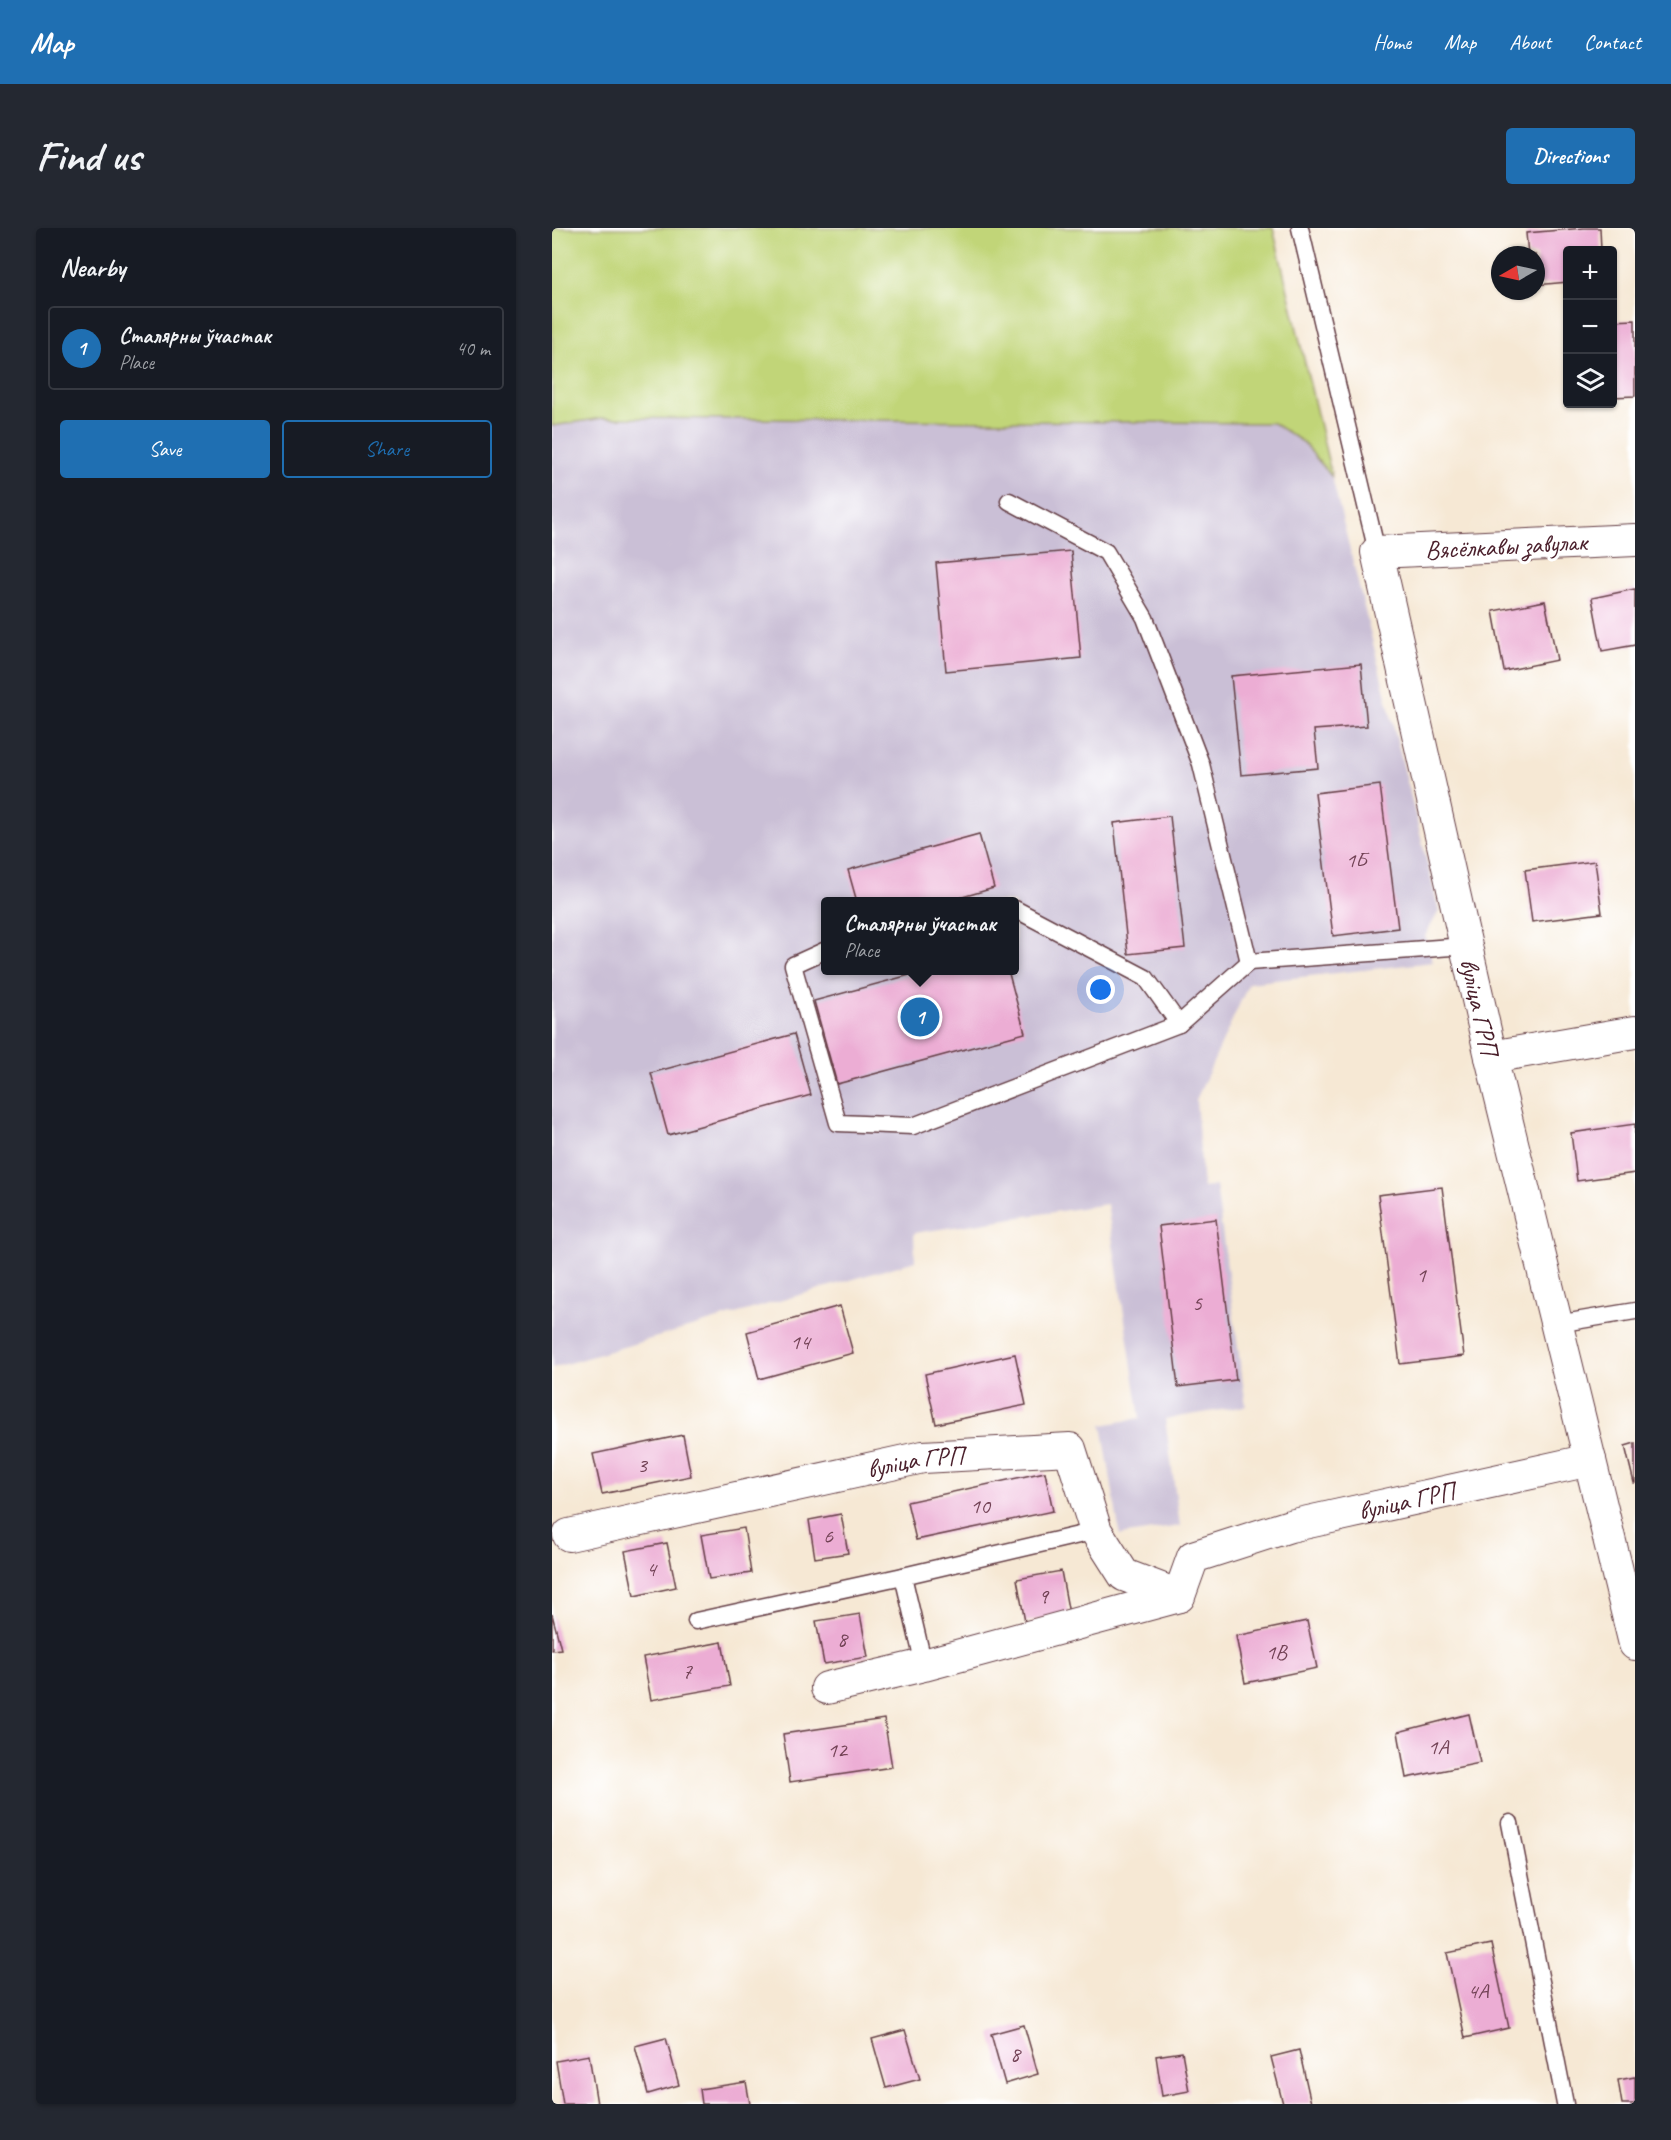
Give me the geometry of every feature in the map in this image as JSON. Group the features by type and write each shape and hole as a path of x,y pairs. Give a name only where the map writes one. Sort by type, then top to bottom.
{"street":[{"name":"Вясёлкавы завулак","path":"1377,552 1635,540"},
{"name":"вуліца ГРП","path":"1377,552 1491,1057 1635,1644"},
{"path":"1491,1057 1635,1032"},
{"name":"вуліца ГРП","path":"569,1535 923,1456 1070,1449 1096,1531 1124,1575 1179,1596 1193,1557 1290,1526 1590,1460"},
{"path":"827,1688 924,1665 1179,1596"}],"lane":[{"path":"1300,228 1377,552"},
{"path":"1010,501 1106,552 1145,618 1201,764 1249,962"},
{"path":"1019,912 1146,978 1179,1024"},
{"path":"821,952 794,964 838,1123 913,1126 1179,1024 1249,962 1465,946"},
{"path":"1557,1324 1635,1311"},
{"path":"696,1622 1096,1531"},
{"path":"903,1576 924,1665"},
{"path":"1510,1823 1565,2104"}],"shaded area":[{"path":"603,418 1273,423 1303,442 1332,477 1439,911 1425,936 1433,962 1249,983 1196,1100 1203,1188 1216,1186 1246,1406 1165,1419 1180,1526 1120,1535 1102,1425 1140,1418 1107,1204 914,1233 915,1261 552,1368 552,426"}],"green space":[{"path":"552,228 1273,228 1332,477 1303,442 1273,423 603,418 552,426"}],"building":[{"path":"1600,228 1601,246 1563,246 1563,282 1545,284 1545,246 1527,246 1526,233"},
{"path":"1635,320 1635,396 1617,397 1617,321"},
{"path":"1071,551 1081,658 946,671 936,563"},
{"path":"1635,589 1635,645 1602,651 1592,598"},
{"path":"1545,601 1557,660 1504,671 1493,611"},
{"path":"1361,664 1367,726 1314,730 1318,768 1241,775 1231,676"},
{"path":"1380,785 1398,928 1333,936 1315,793"},
{"path":"1170,816 1185,948 1128,954 1114,823"},
{"path":"979,834 994,888 962,897 856,897 848,870"},
{"path":"1595,861 1602,913 1532,922 1525,870"},
{"path":"910,975 1009,975 1025,1033 837,1084 814,1001"},
{"path":"794,1034 811,1095 668,1135 651,1073"},
{"path":"1635,1124 1635,1173 1577,1181 1571,1133"},
{"path":"1442,1187 1464,1356 1400,1364 1378,1195"},
{"path":"1216,1219 1236,1380 1178,1387 1159,1226"},
{"path":"840,1306 853,1353 759,1379 747,1332"},
{"path":"1015,1354 1026,1405 936,1424 925,1374"},
{"path":"683,1435 691,1476 602,1494 593,1454"},
{"path":"1635,1443 1635,1483 1634,1483 1625,1446"},
{"path":"1045,1472 1053,1511 916,1540 907,1502"},
{"path":"841,1514 848,1553 815,1558 809,1520"},
{"path":"744,1528 751,1573 709,1579 701,1535"},
{"path":"667,1543 676,1587 634,1596 625,1551"},
{"path":"1061,1571 1069,1614 1025,1622 1017,1579"},
{"path":"552,1614 561,1649 552,1650"},
{"path":"860,1614 868,1657 824,1664 816,1621"},
{"path":"1307,1621 1317,1668 1245,1683 1236,1636"},
{"path":"722,1642 730,1686 651,1700 643,1657"},
{"path":"1469,1714 1480,1763 1406,1778 1398,1732"},
{"path":"884,1719 892,1767 790,1782 783,1734"},
{"path":"1491,1944 1509,2028 1465,2038 1447,1953"},
{"path":"1024,2025 1038,2074 1005,2084 991,2034"},
{"path":"905,2030 920,2079 886,2088 872,2039"},
{"path":"666,2038 679,2085 648,2094 635,2046"},
{"path":"1299,2050 1311,2103 1283,2104 1271,2057"},
{"path":"1182,2052 1189,2091 1162,2096 1156,2056"},
{"path":"589,2055 597,2104 563,2104 556,2061"},
{"path":"1635,2077 1635,2104 1622,2104 1618,2080"},
{"path":"746,2082 750,2104 702,2104 700,2089"}],"place":[{"name":"Сталярны ўчастак","path":"920,1017"}]}
